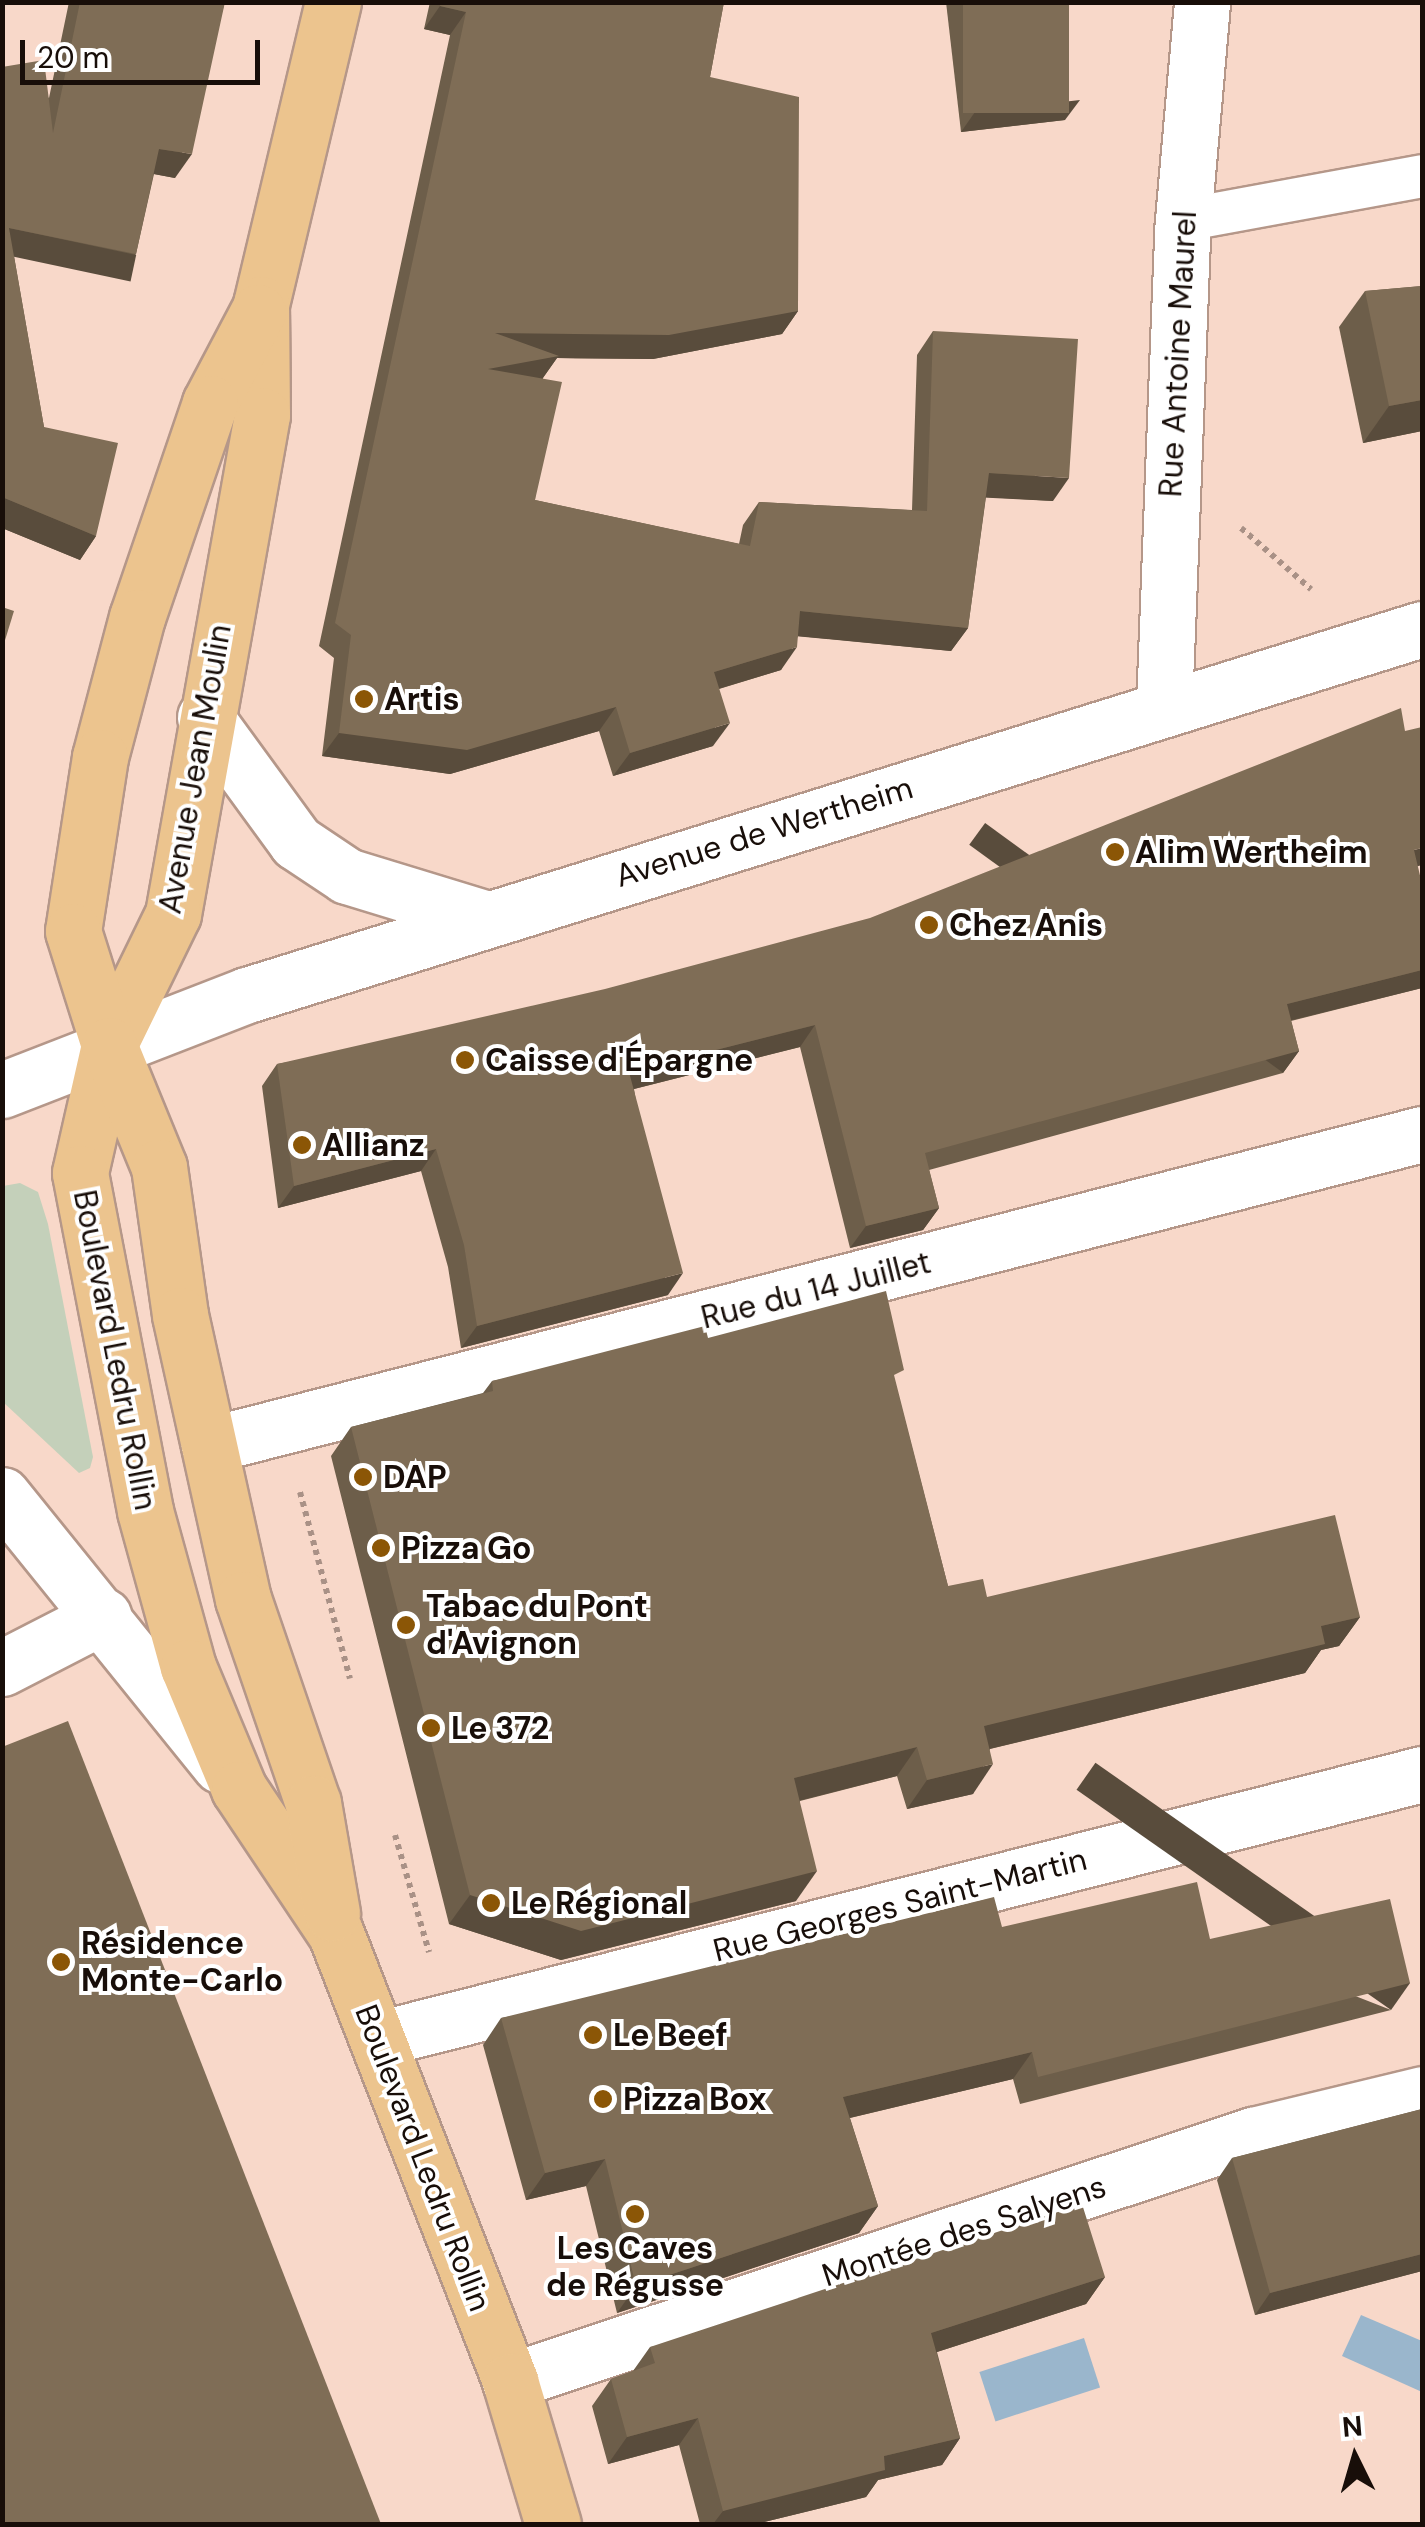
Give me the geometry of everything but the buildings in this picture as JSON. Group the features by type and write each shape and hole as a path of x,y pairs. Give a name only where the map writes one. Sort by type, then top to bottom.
{"main road":[{"name":"Avenue Jean Moulin","path":"108,1045 173,914 205,717 262,415 262,304 333,2"},
{"name":"Avenue Jean Moulin","path":"108,1045 73,931 100,757 136,616 210,403 262,304"},
{"name":"Boulevard Ledru Rollin","path":"108,1045 159,1167 180,1314 243,1600 312,1803 336,1934 510,2381 554,2524"},
{"name":"Boulevard Ledru Rollin","path":"108,1045 80,1173 146,1511 188,1667 239,1789 336,1934"}],"street":[{"name":"Rue Antoine Maurel","path":"1164,707 1184,220 1202,2"},
{"name":"Avenue de Wertheim","path":"2,1090 108,1045 488,919 1412,632"},
{"path":"205,717 296,842 347,876 488,919"},
{"name":"Rue du 14 Juillet","path":"209,1445 1422,1134"},
{"path":"2,1495 239,1789"},
{"path":"2,1668 103,1616"},
{"name":"Rue Georges Saint-Martin","path":"378,2039 448,2018 1422,1774"},
{"name":"Montée des Salyens","path":"510,2381 1253,2135 1422,2094"}],"lane":[{"path":"1184,220 1422,176"}],"path":[{"path":"1172,452 1209,501 1317,594 1412,632"},
{"path":"284,1426 352,1687"},
{"path":"394,1830 448,2018"}],"green space":[{"path":"20,1183 38,1192 48,1224 93,1457 90,1468 79,1473 3,1402 3,1186"}],"water":[{"path":"1361,2315 1422,2341 1422,2392 1342,2356"},
{"path":"1084,2338 1100,2387 995,2421 979,2372"}],"place":[{"name":"Artis","path":"364,699"},
{"name":"Alim Wertheim","path":"1115,852"},
{"name":"Chez Anis","path":"929,925"},
{"name":"Caisse d'Épargne","path":"465,1060"},
{"name":"Allianz","path":"302,1145"},
{"name":"DAP","path":"363,1477"},
{"name":"Pizza Go","path":"381,1548"},
{"name":"Tabac du Pont d'Avignon","path":"406,1625"},
{"name":"Le 372","path":"431,1728"},
{"name":"Le Régional","path":"491,1903"},
{"name":"Résidence Monte-Carlo","path":"61,1962"},
{"name":"Le Beef","path":"593,2035"},
{"name":"Pizza Box","path":"603,2099"},
{"name":"Les Caves de Régusse","path":"635,2214"}]}
